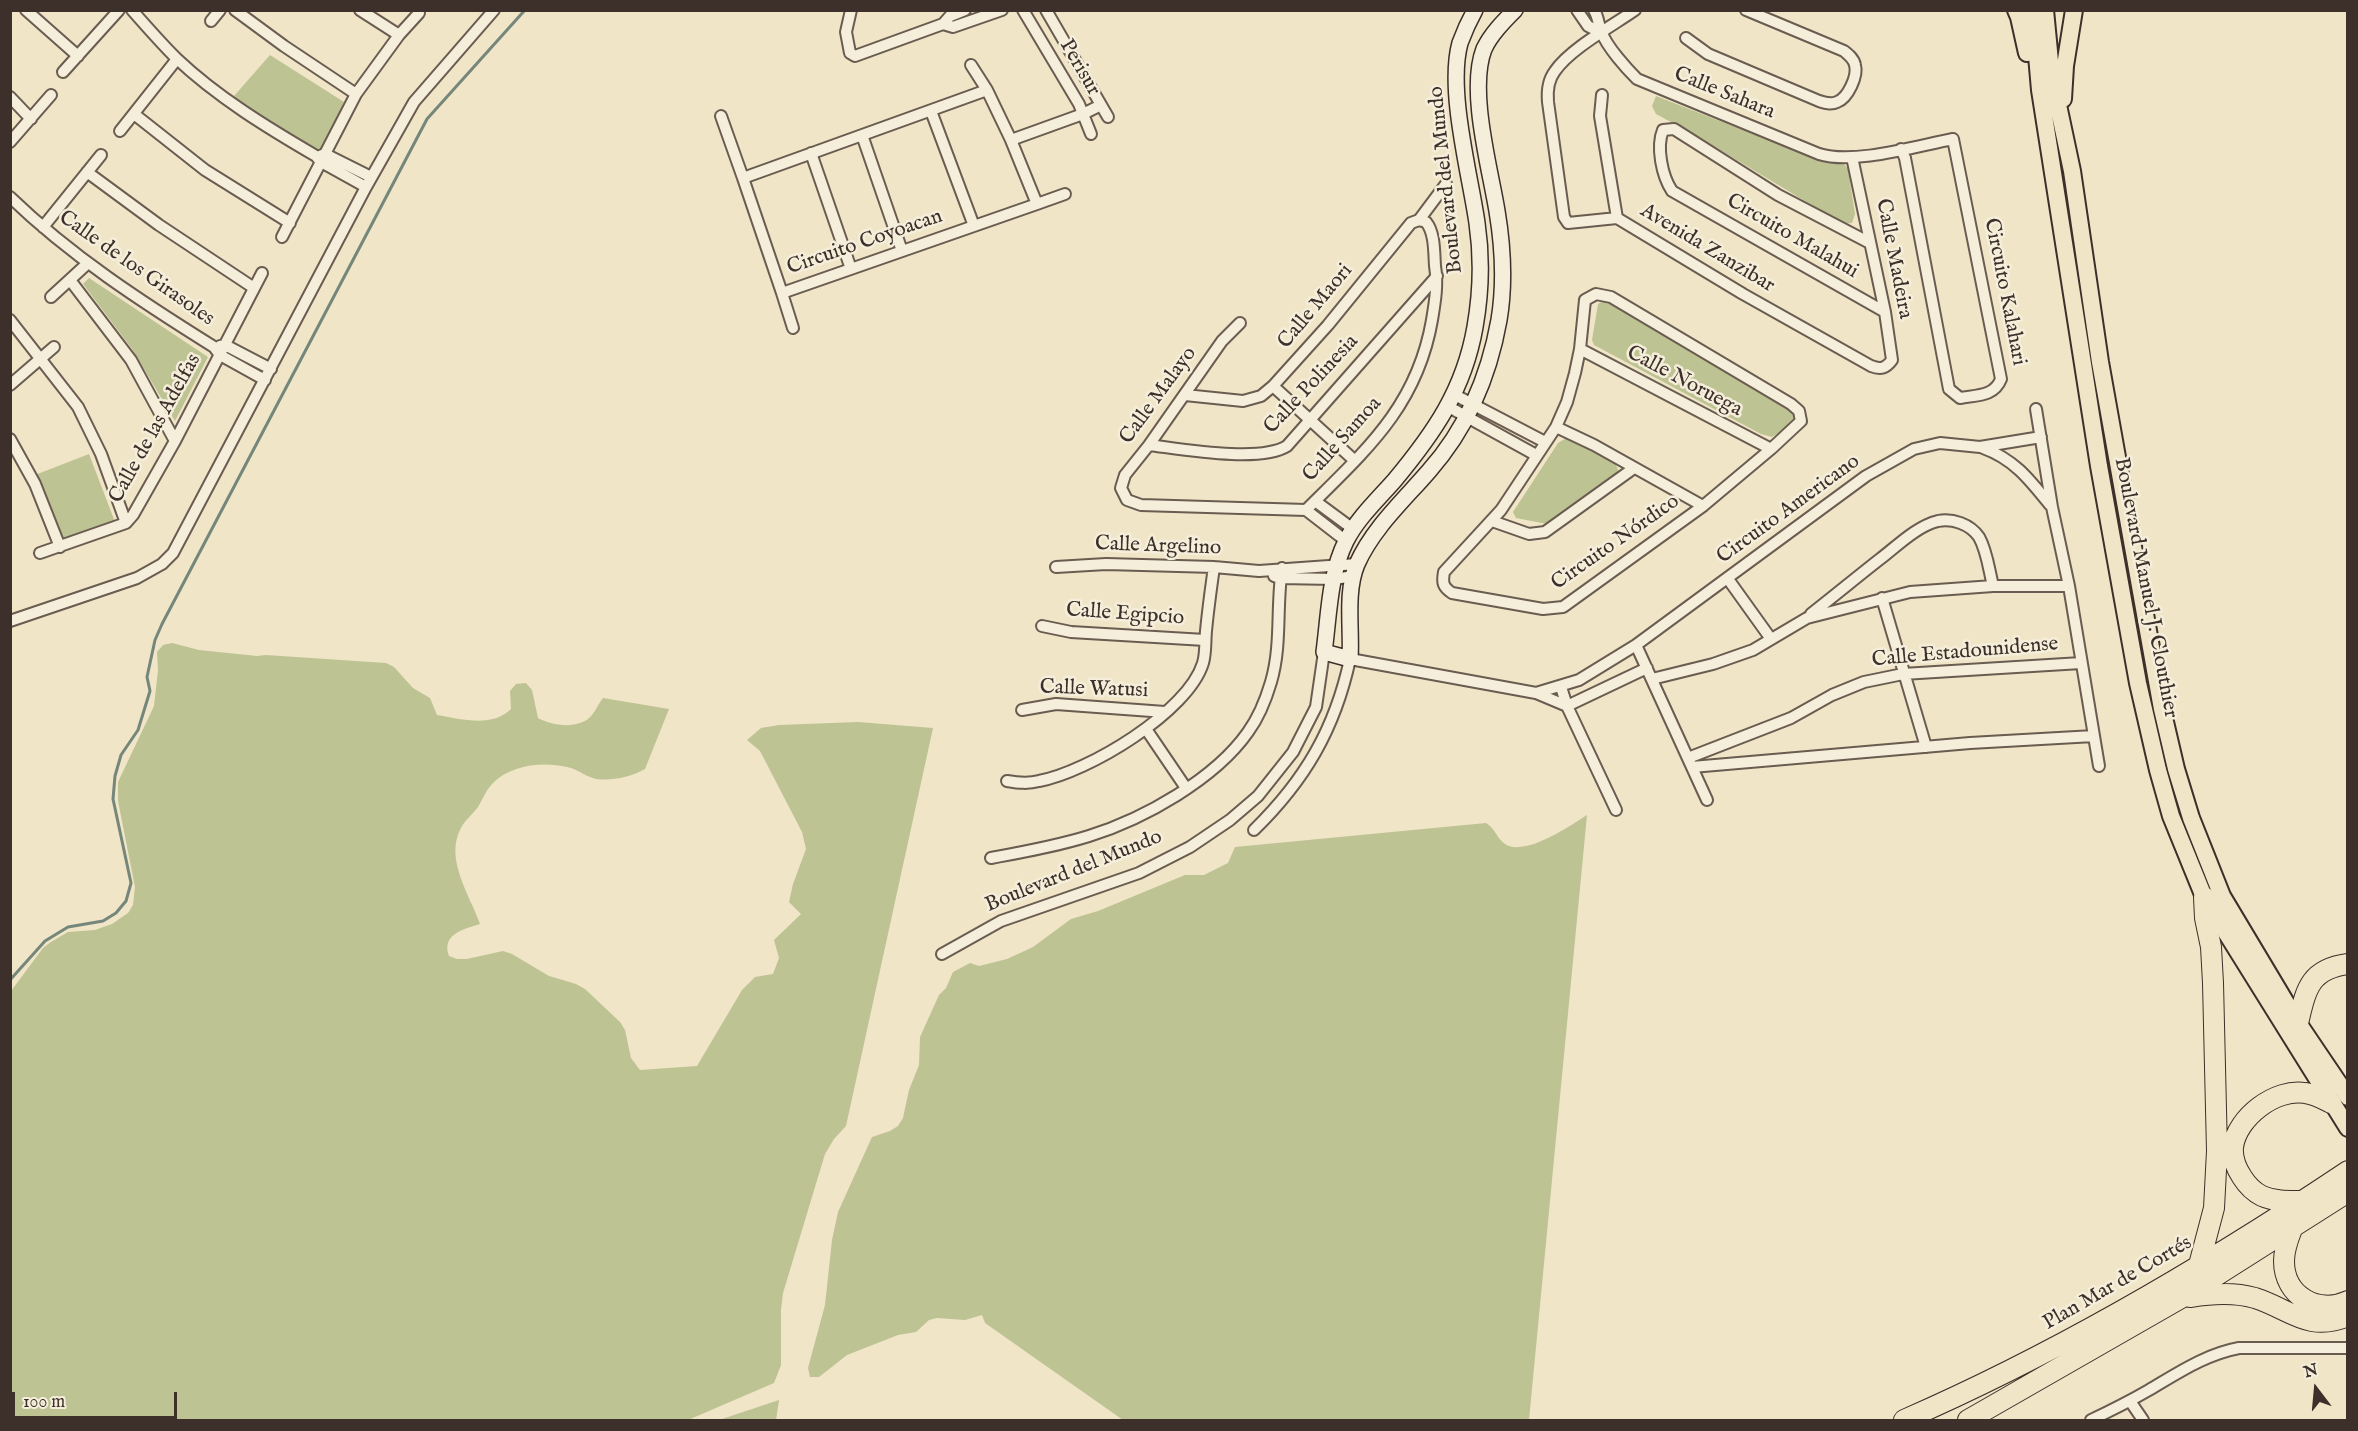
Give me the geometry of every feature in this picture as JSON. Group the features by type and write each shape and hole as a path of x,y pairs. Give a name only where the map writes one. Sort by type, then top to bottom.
{"highway":[{"path":"2199,1265 2214,1208 2217,1151 2213,983 2204,897"},
{"path":"2298,1023 2306,992 2316,976 2327,968 2348,964"},
{"path":"2304,1201 2279,1201 2261,1196 2247,1185 2233,1158 2235,1138 2244,1123 2274,1098 2288,1093 2303,1092 2339,1100"},
{"name":"Plan Mar de Cortés","path":"1904,1420 2032,1361 2091,1330 2304,1201 2348,1171"},
{"name":"Plan Mar de Cortés","path":"1968,1420 2181,1298 2348,1192"},
{"path":"2292,1229 2284,1261 2286,1275 2295,1293 2302,1299 2320,1307 2348,1301"},
{"path":"2181,1298 2210,1294 2237,1294 2255,1298 2312,1322 2331,1322 2348,1316"}],"main road":[{"path":"2016,10 2029,61 2040,90"},
{"name":"Boulevard Manuel J. Clouthier","path":"2033,10 2040,90 2099,466 2138,682 2158,770 2171,816 2204,897 2339,1100"},
{"name":"Boulevard Manuel J. Clouthier","path":"2045,10 2051,72 2062,115 2072,171 2100,362 2162,709 2176,769 2190,818 2222,896 2298,1023 2339,1100 2348,1128"},
{"path":"2062,115 2065,66 2074,10"}],"street":[{"path":"26,10 78,56"},
{"path":"63,72 119,10"},
{"path":"132,10 177,59 258,121 321,158 369,182"},
{"path":"211,21 220,10"},
{"path":"235,10 356,94"},
{"path":"360,10 399,35"},
{"path":"10,621 137,578 162,564 173,553 369,182 414,102 494,10"},
{"path":"851,10 846,32 850,53 855,56 943,24 950,16 965,10"},
{"path":"941,10 943,24"},
{"path":"943,24 953,27 1002,10"},
{"name":"Perisur","path":"1023,10 1083,114 1092,134"},
{"name":"Perisur","path":"1046,10 1108,117"},
{"name":"Boulevard del Mundo","path":"942,954 1012,917 1140,873 1190,847 1230,820 1258,796 1293,752 1316,707 1335,573 1349,535 1426,441 1452,401 1464,372 1475,326 1480,260 1457,79 1460,45 1475,10"},
{"name":"Boulevard del Mundo","path":"1254,830 1296,784 1316,753 1337,708 1350,659 1350,615 1356,570 1386,519 1431,469 1470,411 1495,340 1503,268 1497,212 1481,118 1479,71 1484,50 1504,21 1515,10"},
{"path":"1577,10 1588,26 1602,33"},
{"path":"1594,10 1600,20 1602,33"},
{"path":"1602,33 1635,10"},
{"path":"1686,38 1708,54 1819,101 1834,103 1843,97 1855,75 1856,66 1852,58 1844,51 1746,10"},
{"path":"282,237 356,94 399,35 419,13"},
{"name":"Calle Sahara","path":"1602,33 1637,79 1812,152 1829,157 1852,158"},
{"name":"Avenida Zanzibar","path":"1602,33 1555,70 1547,90 1566,221 1571,224 1617,218 1743,294 1851,355 1877,368 1885,367"},
{"path":"1460,45 1484,50"},
{"path":"120,131 177,59"},
{"path":"971,65 987,90 1011,140 1036,204"},
{"path":"743,177 987,90"},
{"path":"1602,94 1600,116 1617,218"},
{"path":"10,142 51,95"},
{"path":"10,98 31,119"},
{"name":"Perisur","path":"1083,114 1101,105"},
{"path":"931,111 974,226"},
{"path":"134,114 205,170 290,223"},
{"path":"1011,140 1083,114"},
{"name":"Circuito Coyoacan","path":"721,116 782,293 1065,194"},
{"name":"Circuito Malahui","path":"1870,243 1778,195 1674,129 1663,130 1661,134 1662,167 1667,184 1672,191 1885,312"},
{"path":"862,135 902,251"},
{"name":"Circuito Kalahari","path":"1852,158 1953,139 2001,379 1995,391 1988,394 1960,398 1949,389 1905,158 1901,149"},
{"path":"811,153 851,269"},
{"path":"43,227 100,155"},
{"name":"Calle Madeira","path":"1852,158 1885,312 1892,360 1885,367"},
{"path":"87,172 159,225 254,288"},
{"name":"Calle Maori","path":"1185,395 1243,401 1261,396 1273,386 1328,325 1411,222 1419,220 1446,184"},
{"name":"Calle de los Girasoles","path":"10,197 88,263 265,380"},
{"name":"Calle Samoa","path":"1124,496 1133,504 1141,505 1306,510 1390,422 1408,394 1417,373 1429,339 1437,276 1431,232 1426,222 1419,220"},
{"path":"51,297 88,263"},
{"name":"Calle de las Adelfas","path":"40,553 126,523 140,506 220,349 262,273"},
{"name":"Calle Polinesia","path":"1149,445 1204,452 1263,454 1278,452 1287,446 1437,276"},
{"path":"70,280 131,360 175,441"},
{"path":"782,293 793,328"},
{"name":"Circuito Nórdico","path":"1596,294 1611,297 1791,404 1801,416 1799,424 1703,506 1571,602 1553,609 1452,593 1445,588 1442,582 1444,572 1492,521 1513,494 1557,427 1567,402 1580,349 1585,300 1596,294"},
{"path":"10,320 73,400 101,454 126,523"},
{"name":"Calle Malayo","path":"1124,496 1121,488 1125,475 1149,445 1222,341 1240,323"},
{"path":"10,385 54,347"},
{"name":"Calle de los Girasoles","path":"220,349 271,369"},
{"name":"Calle Noruega","path":"1580,349 1771,449"},
{"path":"1273,386 1355,461"},
{"path":"1452,401 1536,456"},
{"name":"Circuito Americano","path":"2036,409 2099,766"},
{"path":"1470,411 1545,442"},
{"path":"1557,427 1703,506"},
{"name":"Circuito Americano","path":"1980,447 2040,437"},
{"path":"10,440 35,484 60,547"},
{"name":"Circuito Americano","path":"1536,693 1561,687 1591,674 1636,645 1866,476 1914,449 1940,443 1980,447 1998,453 2015,464 2052,507"},
{"path":"1492,521 1529,534 1545,532 1634,468"},
{"path":"1315,501 1349,535"},
{"path":"1306,510 1349,535"},
{"path":"1652,679 1713,664 1753,650 1807,618 1904,540 1938,521 1952,520 1966,525 1978,536 1993,586"},
{"name":"Calle Argelino","path":"1056,567 1106,564 1214,567 1281,573 1335,573 1356,570"},
{"path":"1008,781 1023,784 1041,781 1070,771 1146,729 1165,712 1195,680 1203,663 1214,567"},
{"path":"991,858 1029,852 1091,836 1126,822 1186,788 1214,768 1231,752 1248,732 1262,707 1272,681 1278,649 1281,573"},
{"path":"1728,579 1771,639"},
{"path":"1807,618 1910,592 1993,586 2069,586"},
{"path":"1882,598 1926,747"},
{"name":"Calle Egipcio","path":"1042,626 1071,633 1205,640"},
{"path":"1636,645 1707,800"},
{"path":"1324,652 1350,659 1536,693 1567,706 1647,668"},
{"name":"Calle Estadounidense","path":"1690,762 1791,718 1832,695 1864,682 1903,674 2081,663"},
{"path":"1561,687 1567,706 1616,810"},
{"name":"Calle Watusi","path":"1022,710 1056,704 1165,712"},
{"path":"1146,729 1186,788"},
{"path":"1690,762 2094,736"},
{"path":"2098,1419 2201,1360 2222,1351 2251,1348 2348,1348"},
{"path":"2130,1401 2143,1420"}],"green space":[{"path":"270,55 344,102 320,152 273,125 234,96"},
{"path":"1656,96 1814,158 1843,163 1848,169 1855,214 1852,223 1843,224 1656,114 1652,106"},
{"path":"89,278 208,357 175,421 132,349 83,284"},
{"path":"1605,300 1792,408 1796,414 1795,423 1772,437 1761,434 1594,345 1592,340 1598,304"},
{"path":"1568,437 1614,462 1619,473 1547,524 1516,518 1513,512 1558,443"},
{"path":"89,454 115,522 61,543 35,475"},
{"path":"172,643 199,650 257,656 386,663 394,667 413,688 430,698 437,715 466,720 495,719 503,715 511,709 510,691 516,684 526,683 532,690 538,718 558,725 573,725 587,720 603,698 669,709 645,769 640,772 621,778 602,779 593,778 571,768 540,765 519,768 493,783 461,828 455,852 460,877 480,924 456,934 448,942 447,949 449,956 457,959 503,951 549,976 585,989 620,1022 625,1030 631,1058 640,1070 697,1066 742,990 755,977 773,974 779,958 774,940 801,914 789,902 806,849 802,832 760,751 747,740 761,728 779,725 858,722 933,728 846,1126 834,1139 825,1154 783,1293 781,1365 774,1383 688,1420 11,1420 11,991 43,948 51,942 68,932 95,930 112,924 128,913 133,905 135,887 118,801 118,782 154,706 158,670 157,652 163,645"},
{"path":"1587,815 1529,1420 1123,1420 985,1323 982,1315 965,1320 937,1318 929,1320 916,1332 898,1335 847,1355 819,1377 810,1377 808,1368 825,1305 832,1240 838,1212 872,1137 890,1131 898,1126 903,1118 909,1090 919,1065 920,1037 939,995 946,988 953,972 970,963 979,966 1007,959 1033,947 1071,919 1098,911 1185,875 1204,875 1228,863 1235,847 1486,823 1505,844 1514,847 1547,838"},
{"path":"779,1400 776,1420 719,1420"}],"waterway":[{"path":"10,980 45,941 68,927 103,921 116,913 126,901 131,883 113,799 115,776 121,755 138,730 150,691 147,677 155,640 162,624 427,119 525,10"}]}
